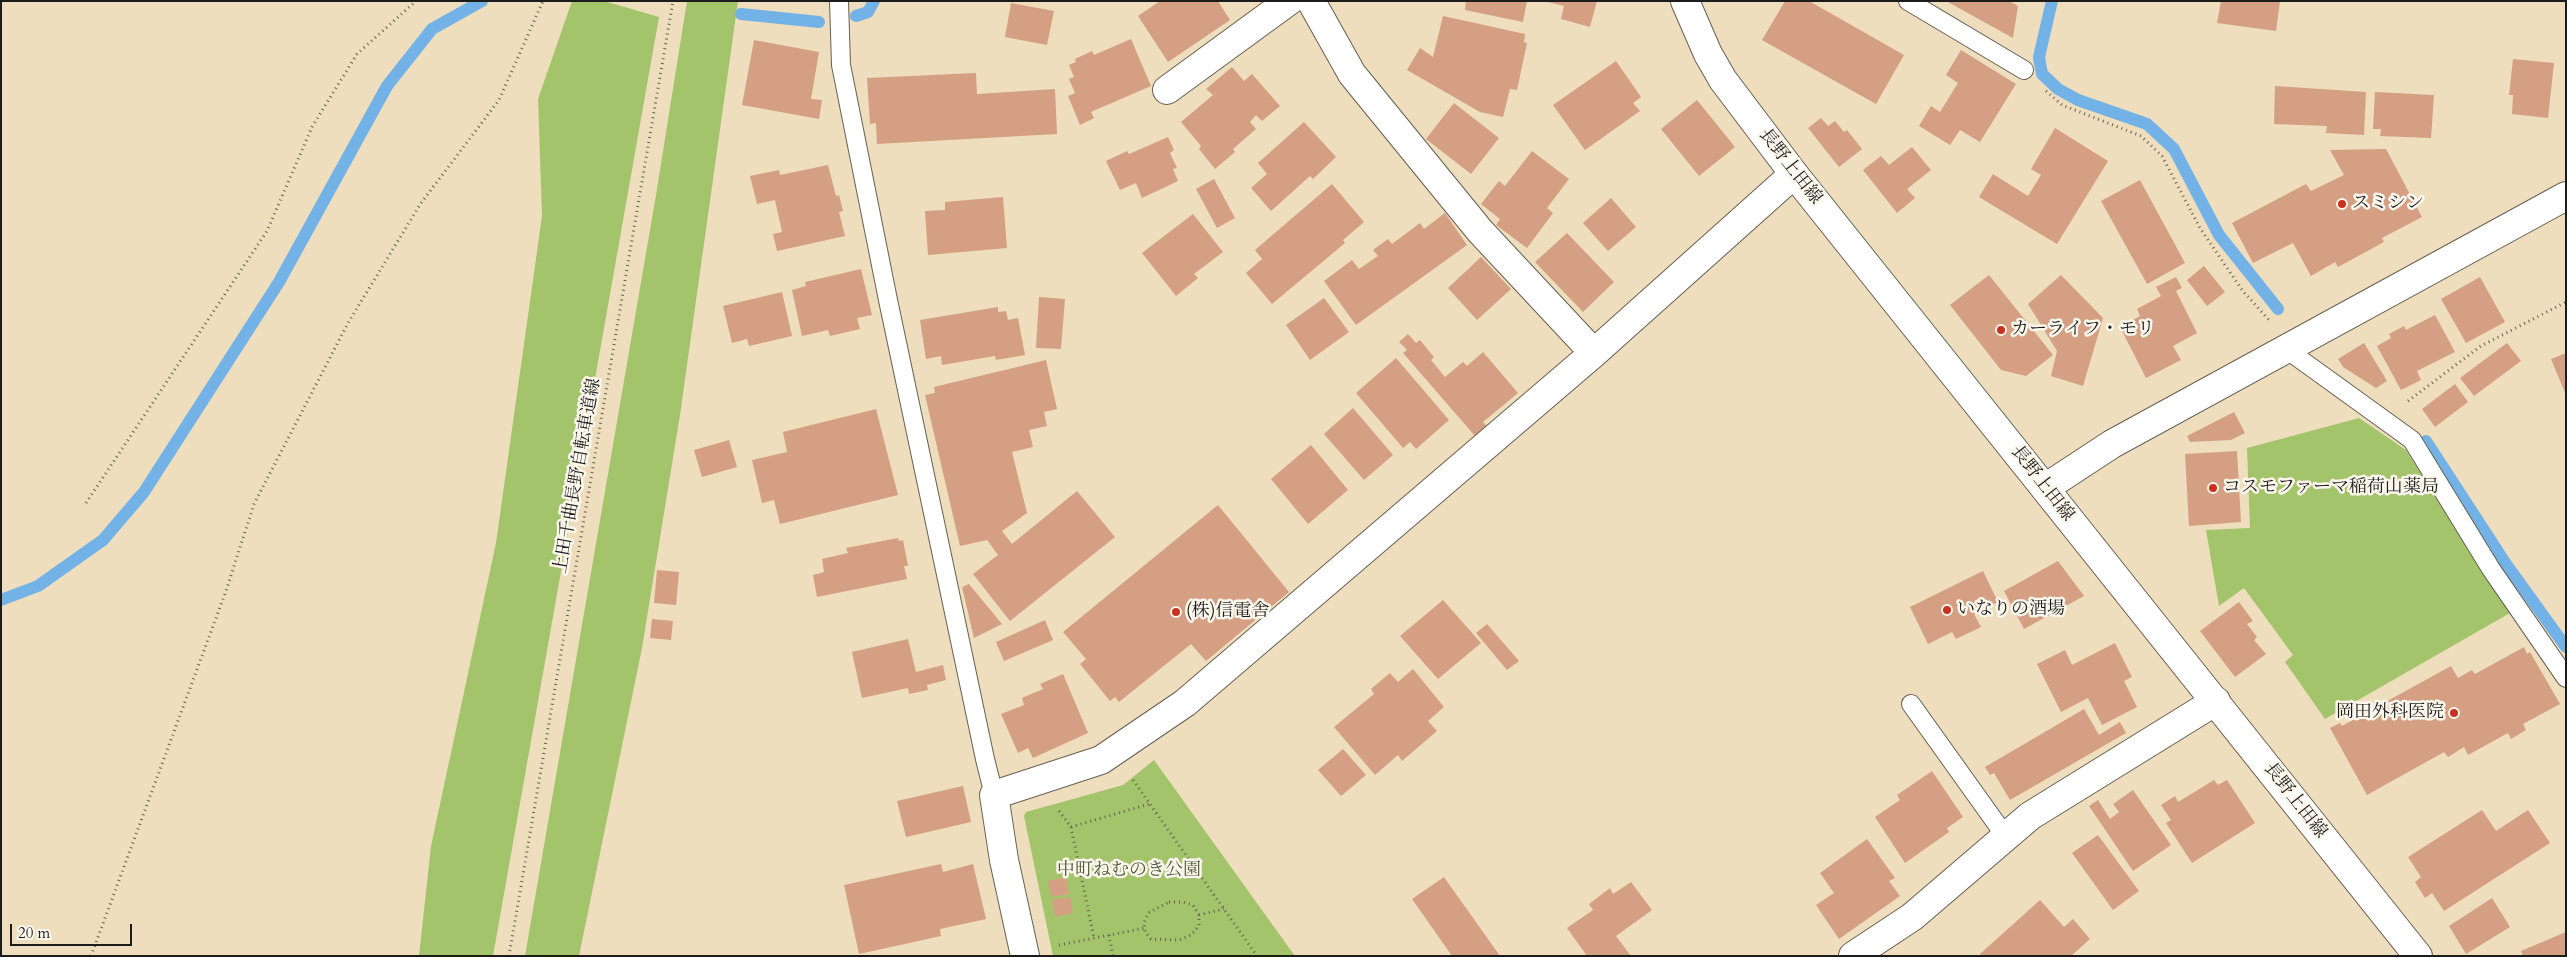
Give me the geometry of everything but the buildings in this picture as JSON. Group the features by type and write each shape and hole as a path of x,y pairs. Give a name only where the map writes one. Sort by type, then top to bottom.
{"street":[{"path":"1167,90 1289,1"},
{"path":"1311,1 1358,81 1480,231 1594,353"},
{"name":"長野上田線","path":"1685,1 1708,54 1723,80 1794,174 2418,956"},
{"path":"1025,954 1004,860 994,795 1101,760 1185,704 1594,353 1794,174"},
{"path":"2045,488 2112,444 2566,196"},
{"path":"1853,956 1912,917 2030,816 2216,701"}],"lane":[{"path":"839,1 843,75 888,300 994,795"},
{"path":"1908,1 2024,70"},
{"path":"2286,348 2412,440 2491,569 2566,678"},
{"path":"1911,704 2006,836"}],"path":[{"path":"86,503 267,231 312,127 357,54 416,1"},
{"name":"上田千曲長野自転車道線","path":"509,956 673,1"},
{"path":"91,956 226,592 254,504 348,323 421,202 499,100 542,3"},
{"path":"2024,70 2062,105 2141,136 2162,156 2200,228 2242,290 2274,326 2286,348"},
{"path":"2384,420 2481,346 2566,302"},
{"path":"1124,745 1134,781 1257,956"},
{"path":"1036,782 1071,827 1094,938"},
{"path":"1071,827 1149,804"},
{"path":"1169,902 1182,902 1193,905 1199,915 1199,926 1191,935 1179,940 1151,939 1145,928 1144,923 1148,913 1169,902"},
{"path":"1199,915 1224,909"},
{"path":"1025,954 1145,928"},
{"path":"1109,935 1113,956"}],"green space":[{"path":"572,1 604,1 659,17 493,956 419,956 431,846 496,543 542,216 538,99"},
{"path":"687,1 738,1 680,415 642,648 579,956 525,956 656,195"},
{"path":"2359,418 2406,450 2510,613 2325,719 2285,662 2293,655 2244,588 2219,606 2206,530 2250,528 2247,448"},
{"name":"中町ねむのき公園","path":"1154,760 1295,956 1053,956 1024,816 1026,812 1123,785"}],"waterway":[{"path":"1,600 38,586 103,540 144,492 279,282 387,86 432,29 482,1"},
{"path":"856,16 868,12 874,1"},
{"path":"2052,1 2039,57 2042,74 2058,89 2078,100 2147,124 2174,149 2219,235 2278,309"},
{"path":"741,14 819,22"},
{"path":"2426,441 2506,564 2566,647"}],"place":[{"name":"スミシン","path":"2342,204"},
{"name":"カーライフ・モリ","path":"2001,330"},
{"name":"コスモファーマ稲荷山薬局","path":"2213,488"},
{"name":"いなりの酒場","path":"1947,610"},
{"name":"(株)信電舎","path":"1176,612"},
{"name":"岡田外科医院","path":"2454,713"}]}
